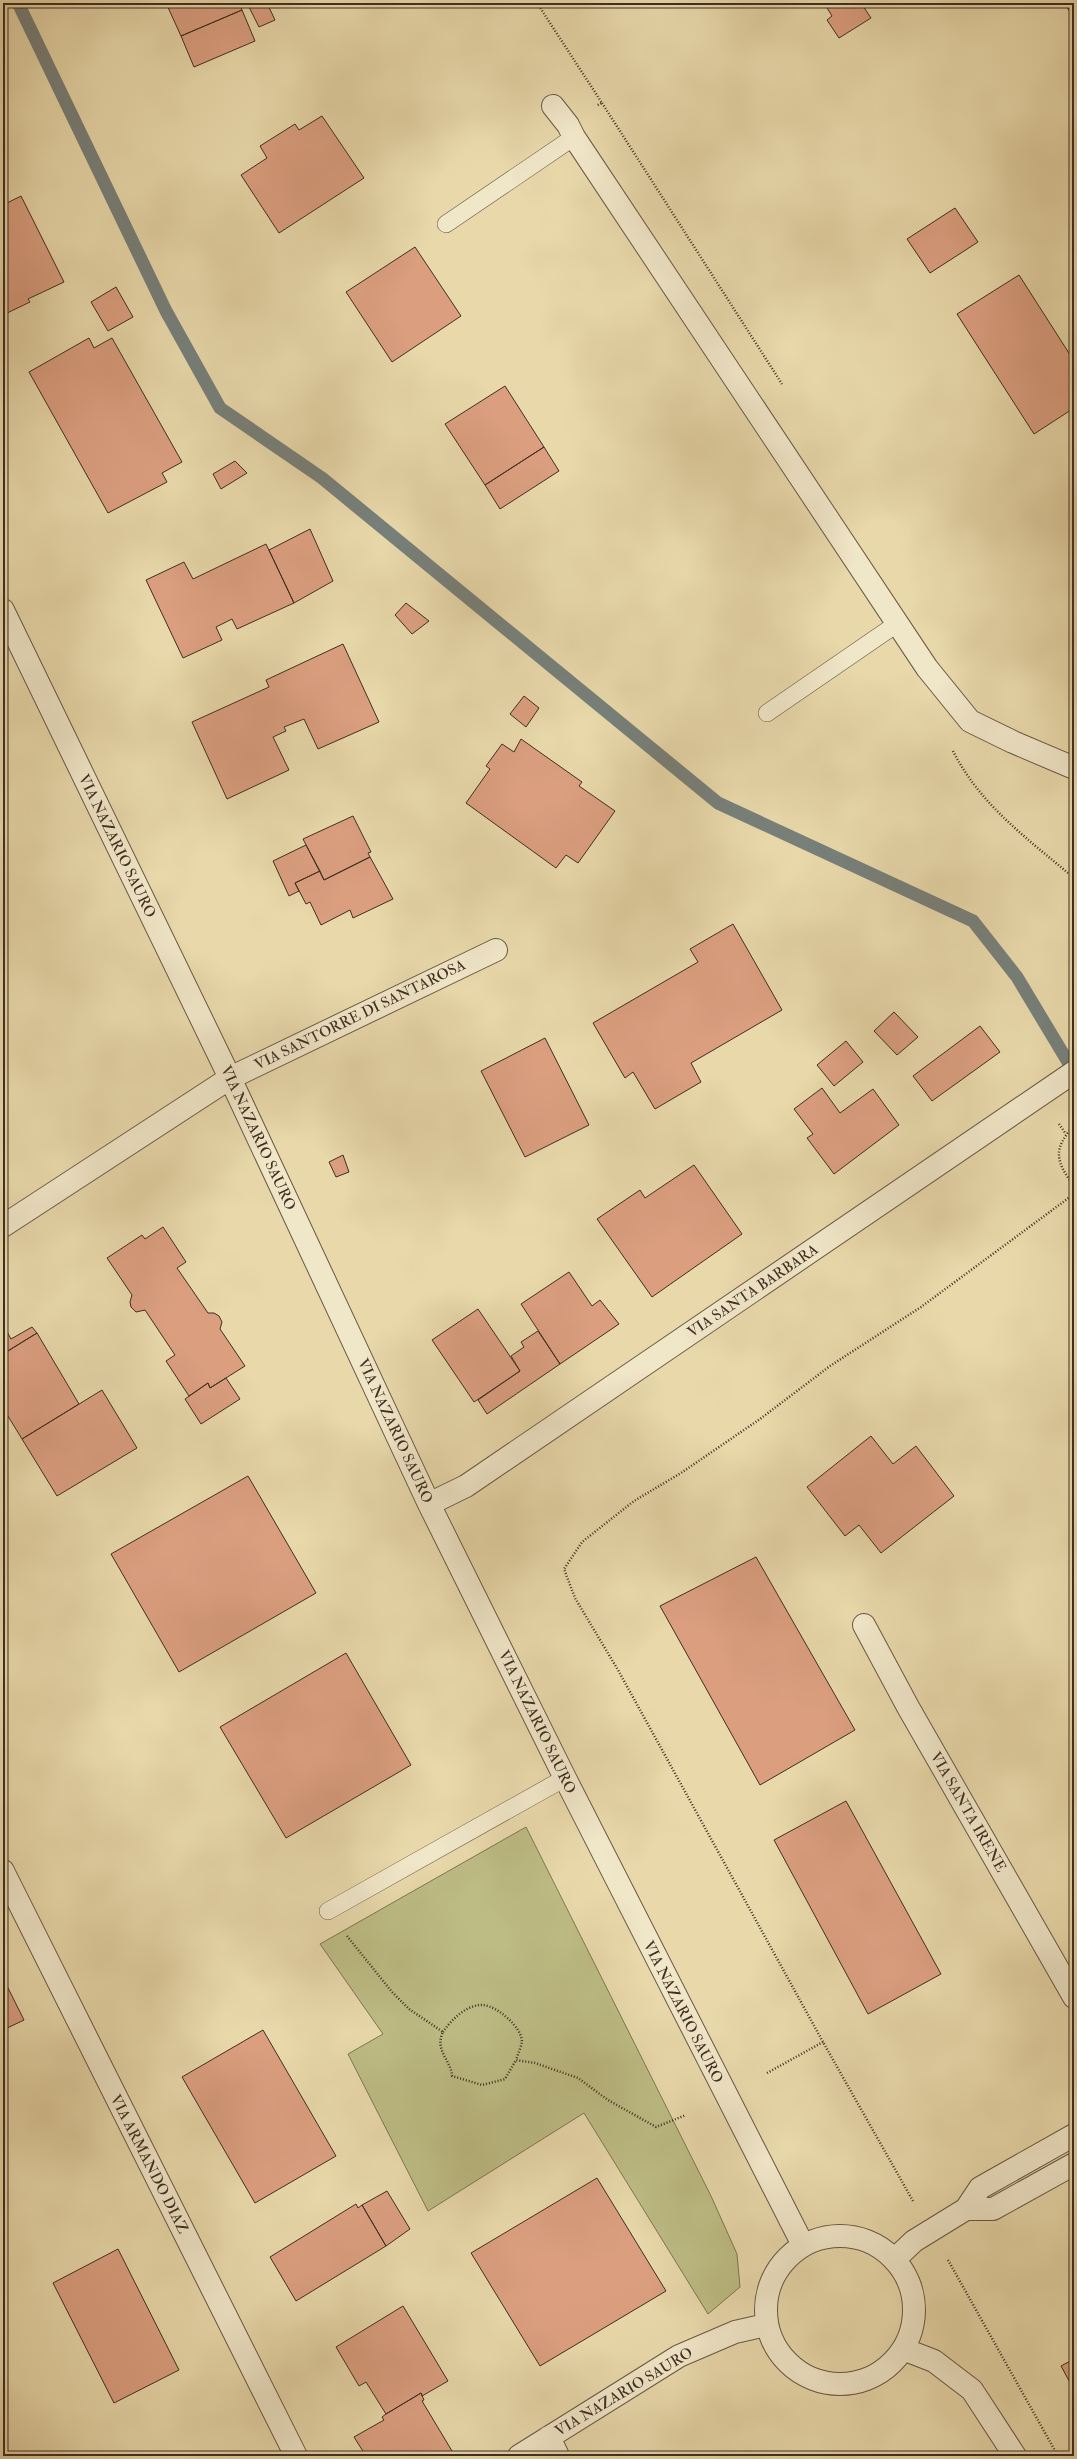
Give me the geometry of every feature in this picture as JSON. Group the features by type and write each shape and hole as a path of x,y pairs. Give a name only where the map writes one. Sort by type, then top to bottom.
{"street":[{"path":"554,106 927,668 970,721 1013,742 1074,768"},
{"name":"VIA NAZARIO SAURO","path":"3,610 230,1078 429,1504 565,1778 803,2244"},
{"name":"VIA SANTORRE DI SANTAROSA","path":"3,1226 230,1078 496,950"},
{"name":"VIA SANTA BARBARA","path":"429,1504 466,1486 1074,1072"},
{"name":"VIA SANTA IRENE","path":"864,1625 908,1707 1074,1997"},
{"name":"VIA ARMANDO DIAZ","path":"3,1871 296,2456"},
{"path":"895,2258 919,2237 966,2209 980,2188 1074,2135"},
{"path":"966,2209 993,2209 1074,2164"},
{"path":"827,2236 852,2236 875,2243 895,2258 906,2274 913,2293 914,2312 911,2332 904,2349 887,2368 864,2381 840,2385 814,2380 792,2368 776,2349 766,2325 766,2302 772,2279 784,2259 803,2244 827,2236"},
{"name":"VIA NAZARIO SAURO","path":"519,2456 553,2447 679,2356 735,2332 766,2325"},
{"path":"904,2349 934,2360 972,2390 1015,2456"}],"lane":[{"path":"446,224 571,131"},
{"path":"767,713 898,623"},
{"path":"328,1911 565,1778"}],"path":[{"path":"536,3 784,387"},
{"path":"571,131 602,103"},
{"path":"951,748 963,772 1001,817 1074,878"},
{"path":"1074,1126 1066,1134 1058,1149 1060,1167 1074,1186"},
{"path":"911,2198 823,2042 618,1670 575,1598 564,1569 582,1542 634,1501 681,1472 760,1419 830,1366 921,1307 1074,1194"},
{"path":"328,1911 392,1992 409,2009 443,2032"},
{"path":"483,2005 502,2014 515,2024 522,2041 516,2060 505,2078 482,2085 452,2076 441,2053 439,2039 452,2020 468,2009 483,2005"},
{"path":"767,2073 823,2042"},
{"path":"516,2060 535,2063 578,2078 608,2100 656,2127 686,2115"},
{"path":"950,2264 1058,2456"}],"shaded area":[{"path":"526,1827 711,2196 737,2254 740,2287 708,2314 584,2113 428,2211 348,2054 383,2034 320,1944"}],"building":[{"path":"166,3 239,3 242,10 181,36"},
{"path":"247,3 267,3 275,20 259,27"},
{"path":"824,3 861,3 871,18 839,38 827,20 832,16"},
{"path":"1064,3 1074,3 1074,18"},
{"path":"242,10 255,41 194,67 181,36"},
{"path":"322,116 364,178 279,233 241,175 267,158 260,146 295,124 299,130"},
{"path":"21,196 64,282 28,299 30,302 3,315 3,205"},
{"path":"955,208 978,242 930,273 907,239"},
{"path":"415,247 461,316 392,362 346,292"},
{"path":"1019,275 1074,361 1074,408 1034,434 957,314"},
{"path":"116,287 133,317 108,331 91,302"},
{"path":"89,338 94,348 112,338 182,462 162,473 167,482 108,513 29,372"},
{"path":"505,386 544,447 485,485 445,424"},
{"path":"544,447 559,471 500,509 485,485"},
{"path":"235,461 247,473 221,489 213,474"},
{"path":"310,529 333,581 294,603 269,550"},
{"path":"266,544 294,603 237,629 232,619 216,627 222,640 183,658 146,580 184,562 193,579"},
{"path":"406,603 429,621 412,634 395,615"},
{"path":"343,644 379,722 318,749 304,719 284,727 286,731 273,737 289,770 227,799 192,722 269,687 266,680"},
{"path":"524,696 539,708 526,727 510,714"},
{"path":"521,739 582,782 579,786 615,811 578,863 566,855 556,868 466,803 490,769 486,766 502,744 514,752"},
{"path":"353,816 371,852 368,853 370,857 324,880 303,839"},
{"path":"306,845 320,871 295,883 299,891 289,896 273,861"},
{"path":"370,857 393,899 353,918 350,910 321,925 310,902 306,904 295,883 320,871 324,880"},
{"path":"733,924 782,1010 691,1063 701,1082 655,1109 633,1072 625,1078 593,1023 698,962 690,949"},
{"path":"894,1012 918,1037 897,1055 874,1031"},
{"path":"980,1026 1000,1052 932,1101 913,1076"},
{"path":"545,1038 589,1125 525,1157 481,1071"},
{"path":"846,1041 863,1062 834,1086 817,1065"},
{"path":"822,1088 840,1113 873,1089 899,1125 834,1174 807,1138 813,1134 794,1109"},
{"path":"343,1155 349,1172 336,1177 329,1162"},
{"path":"694,1165 742,1234 652,1297 597,1219 640,1190 645,1198"},
{"path":"163,1227 186,1262 177,1268 208,1313 214,1313 219,1316 222,1322 220,1329 245,1366 210,1388 208,1383 189,1396 166,1361 175,1355 145,1310 136,1312 131,1307 130,1302 132,1295 107,1258 142,1235 145,1239"},
{"path":"569,1272 592,1306 600,1300 619,1324 560,1364 521,1304"},
{"path":"478,1309 520,1371 474,1402 432,1340"},
{"path":"32,1327 37,1333 3,1354 3,1329 5,1328 11,1339"},
{"path":"538,1331 560,1364 487,1414 478,1400 520,1371 511,1356 524,1347 521,1342"},
{"path":"37,1333 79,1404 22,1439 3,1408 3,1354"},
{"path":"226,1378 240,1399 201,1424 185,1399 208,1383 210,1388"},
{"path":"102,1390 137,1448 57,1496 22,1439"},
{"path":"871,1436 893,1464 916,1446 954,1496 881,1553 859,1525 845,1536 807,1487"},
{"path":"248,1476 316,1593 179,1672 111,1554"},
{"path":"756,1557 855,1730 760,1785 660,1606"},
{"path":"346,1653 411,1765 286,1838 220,1727"},
{"path":"846,1801 941,1974 868,2014 774,1840"},
{"path":"3,1978 24,2020 3,2030"},
{"path":"263,2030 336,2156 255,2203 182,2077"},
{"path":"597,2178 666,2291 540,2366 471,2253"},
{"path":"387,2191 410,2229 386,2246 362,2205"},
{"path":"356,2204 358,2208 362,2205 386,2246 296,2301 270,2257"},
{"path":"118,2249 179,2370 114,2403 53,2283"},
{"path":"403,2306 448,2381 422,2396 421,2393 386,2414 366,2382 359,2386 336,2347"},
{"path":"1074,2359 1074,2390 1061,2366"},
{"path":"421,2393 424,2400 422,2401 455,2456 366,2456 354,2437 384,2420 382,2417 386,2414"}],"waterway":[{"path":"18,3 166,311 220,408 322,478 718,803 973,921 1017,977 1074,1072"}]}
